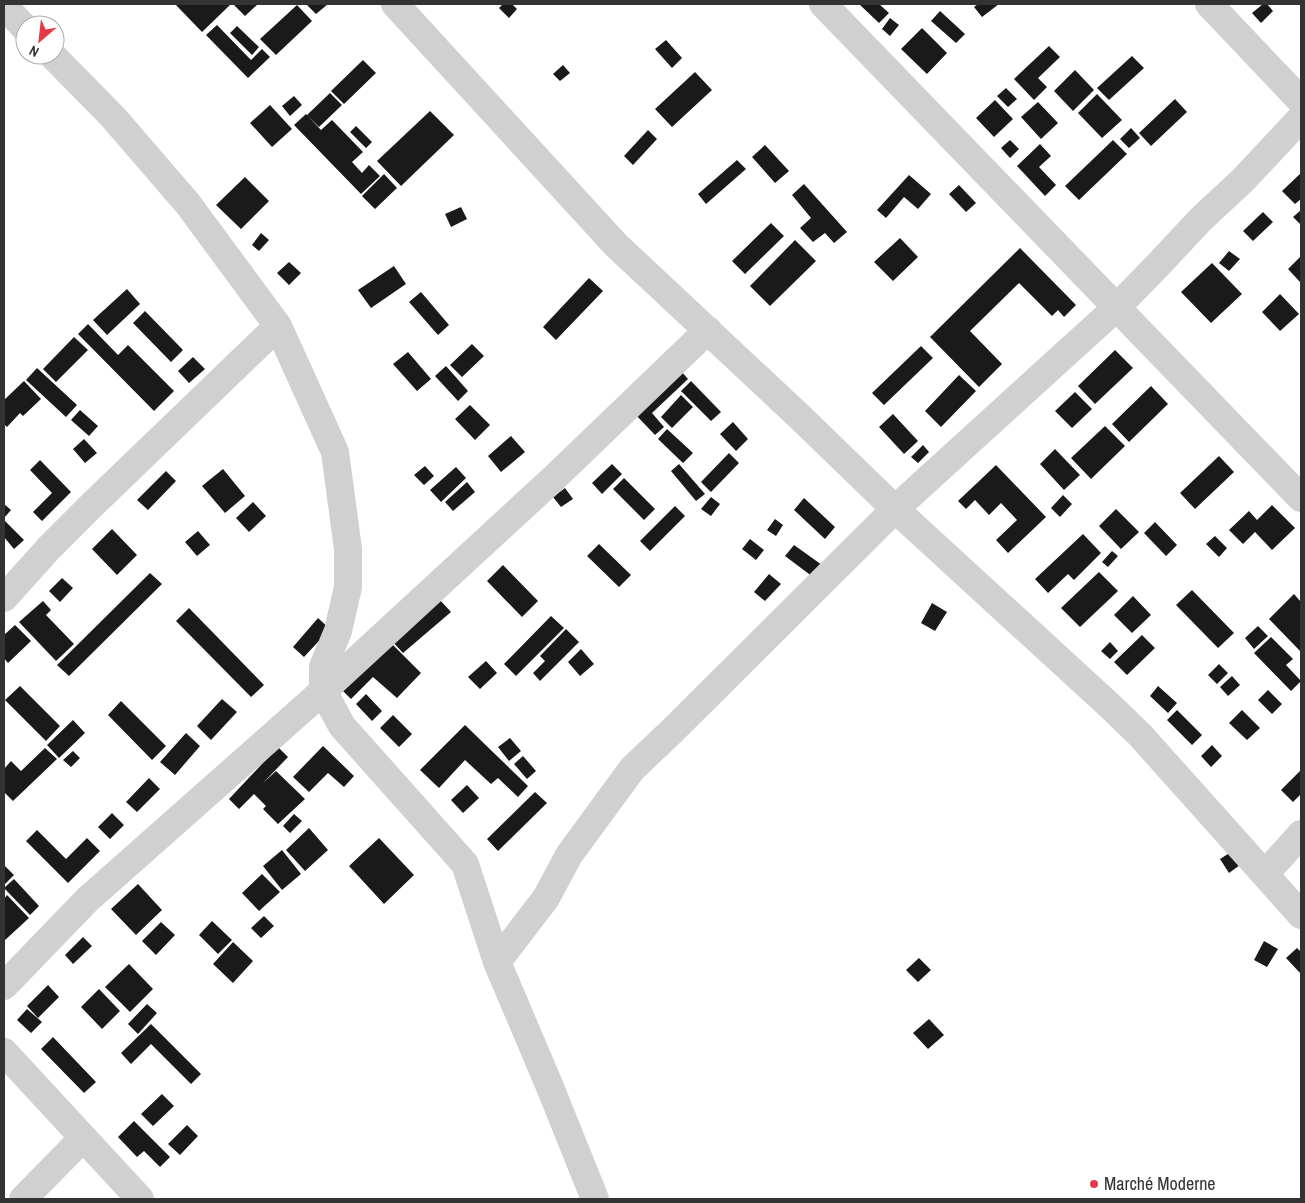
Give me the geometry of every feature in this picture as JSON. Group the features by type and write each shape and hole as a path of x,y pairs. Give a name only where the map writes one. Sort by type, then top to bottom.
{"street":[{"path":"395,4 616,245 708,330 895,510 1116,711 1141,736 1301,915"},
{"path":"823,4 1301,498"},
{"path":"1209,4 1301,101"},
{"path":"4,6 15,18"},
{"path":"62,65 112,117 188,204 278,326 335,452 348,549 348,587 338,631 323,667 323,691 342,726 465,864 497,962 595,1199"},
{"path":"497,962 546,898 569,855 632,769 895,510 1116,308 1201,219 1243,180 1301,118"},
{"path":"4,598 92,504 278,326"},
{"path":"4,986 87,900 323,691 554,478 708,330"},
{"path":"1265,874 1301,834"},
{"path":"4,1052 140,1199"},
{"path":"23,1199 83,1138"}],"building":[{"path":"175,4 229,4 230,5 202,32"},
{"path":"233,4 258,4 245,16"},
{"path":"306,4 328,4 316,14"},
{"path":"503,4 512,4 517,9 509,18 499,8"},
{"path":"859,4 879,4 889,13 879,23"},
{"path":"978,4 999,4 982,17 974,7"},
{"path":"1263,4 1267,4 1273,11 1261,23 1252,13"},
{"path":"297,5 312,21 276,55 260,39"},
{"path":"940,11 965,34 956,43 931,21"},
{"path":"890,18 899,25 890,36 882,29"},
{"path":"217,25 251,60 262,49 270,57 248,78 206,35"},
{"path":"237,26 259,47 252,55 230,33"},
{"path":"922,28 947,53 927,74 901,49"},
{"path":"666,40 682,58 672,68 655,49"},
{"path":"1049,46 1060,57 1038,78 1047,87 1034,100 1014,79"},
{"path":"1132,56 1144,68 1109,100 1097,88"},
{"path":"363,60 376,73 344,104 331,91"},
{"path":"563,65 570,73 560,81 553,74"},
{"path":"1075,70 1094,90 1073,111 1054,91"},
{"path":"695,72 712,90 672,127 655,109"},
{"path":"1006,88 1017,99 1008,107 997,96"},
{"path":"330,93 342,105 319,127 307,115"},
{"path":"1097,94 1122,120 1102,138 1078,113"},
{"path":"294,96 302,105 290,116 282,106"},
{"path":"1175,99 1187,112 1151,146 1139,133"},
{"path":"995,100 1013,119 994,137 976,118"},
{"path":"1038,102 1058,123 1041,139 1021,117"},
{"path":"270,105 292,129 272,147 250,123"},
{"path":"430,111 454,135 401,186 377,161"},
{"path":"306,114 321,130 332,120 363,152 352,162 362,173 369,165 380,176 361,194 294,125"},
{"path":"356,126 372,142 366,148 350,132"},
{"path":"1131,128 1140,138 1129,148 1120,139"},
{"path":"648,130 657,139 633,165 624,156"},
{"path":"1010,140 1019,149 1010,158 1001,148"},
{"path":"1113,140 1127,154 1079,200 1065,186"},
{"path":"1040,144 1051,156 1039,167 1056,185 1045,196 1017,166"},
{"path":"765,145 789,171 775,183 752,157"},
{"path":"737,160 746,169 706,204 698,194"},
{"path":"1301,173 1301,199 1295,204 1282,191"},
{"path":"384,174 397,188 375,209 362,196"},
{"path":"909,175 931,194 918,209 904,197 886,218 877,210"},
{"path":"245,177 269,201 241,229 216,205"},
{"path":"804,184 847,232 834,243 825,233 813,242 800,228 811,218 792,195"},
{"path":"959,185 976,203 966,212 949,194"},
{"path":"461,207 467,219 451,227 445,214"},
{"path":"1301,210 1301,225 1293,217"},
{"path":"1263,212 1273,222 1253,241 1243,231"},
{"path":"771,223 784,236 745,274 732,261"},
{"path":"261,233 269,240 259,251 252,245"},
{"path":"900,238 918,257 893,281 874,262"},
{"path":"795,240 816,261 770,306 750,286"},
{"path":"1020,248 1076,305 1064,317 1058,310 1052,316 1019,283 970,331 1002,364 979,387 930,337"},
{"path":"1229,251 1240,259 1229,271 1219,263"},
{"path":"1301,256 1301,280 1300,282 1288,269"},
{"path":"289,262 301,273 289,285 277,273"},
{"path":"1212,263 1242,294 1211,323 1181,292"},
{"path":"394,266 406,284 371,308 358,290"},
{"path":"589,278 603,291 556,340 543,327"},
{"path":"127,289 140,304 107,335 93,320"},
{"path":"421,292 449,325 438,335 409,302"},
{"path":"1280,294 1299,314 1280,331 1262,312"},
{"path":"145,311 183,350 171,362 133,323"},
{"path":"88,324 118,355 128,345 174,391 154,411 78,334"},
{"path":"74,337 88,350 56,382 43,369"},
{"path":"472,344 484,356 462,377 450,365"},
{"path":"921,346 933,358 884,405 872,393"},
{"path":"1115,350 1133,368 1095,404 1078,386"},
{"path":"408,352 431,379 417,391 393,364"},
{"path":"193,357 205,369 189,383 178,371"},
{"path":"446,366 468,391 458,401 435,376"},
{"path":"37,368 77,405 66,417 26,380"},
{"path":"681,371 688,379 652,413 664,427 655,435 635,414"},
{"path":"959,375 976,391 941,427 925,411"},
{"path":"24,381 41,399 23,416 20,413 7,427 4,424 4,400"},
{"path":"691,381 721,412 711,421 681,391"},
{"path":"1151,386 1168,404 1129,442 1112,424"},
{"path":"1075,392 1092,409 1072,428 1055,411"},
{"path":"681,395 693,407 672,428 661,417"},
{"path":"470,405 490,425 475,440 455,419"},
{"path":"80,410 98,426 89,436 71,420"},
{"path":"893,414 918,441 904,454 879,427"},
{"path":"733,422 748,439 736,451 720,434"},
{"path":"1105,426 1125,446 1091,479 1071,458"},
{"path":"667,429 693,453 683,463 658,439"},
{"path":"511,436 525,452 501,472 488,456"},
{"path":"84,439 97,453 85,463 73,449"},
{"path":"923,445 929,452 918,463 911,457"},
{"path":"1055,449 1080,475 1064,490 1040,464"},
{"path":"729,453 739,463 711,492 701,482"},
{"path":"1219,456 1234,472 1195,509 1180,493"},
{"path":"40,460 71,492 42,521 33,512 52,493 30,470"},
{"path":"612,464 622,474 602,494 592,483"},
{"path":"679,464 705,494 696,501 671,471"},
{"path":"996,465 1046,517 1008,553 996,540 1017,520 1001,503 989,515 975,500 966,509 958,501"},
{"path":"425,466 434,476 424,485 414,475"},
{"path":"456,467 466,478 441,502 430,490"},
{"path":"223,469 245,496 225,513 202,486"},
{"path":"166,471 176,481 148,510 137,500"},
{"path":"624,478 655,509 644,520 613,489"},
{"path":"467,482 475,492 453,511 445,502"},
{"path":"565,488 573,499 561,507 553,497"},
{"path":"1063,495 1072,504 1060,517 1051,508"},
{"path":"711,497 720,504 711,516 701,509"},
{"path":"804,498 835,527 825,539 794,510"},
{"path":"253,502 266,516 249,532 236,518"},
{"path":"4,504 11,510 4,518"},
{"path":"1272,505 1295,528 1272,550 1255,532 1243,544 1229,530 1249,511 1257,520"},
{"path":"675,506 685,516 650,551 640,541"},
{"path":"1116,509 1139,532 1121,549 1099,526"},
{"path":"775,519 783,525 776,536 767,530"},
{"path":"4,520 24,540 14,549 4,537"},
{"path":"1155,522 1177,545 1166,556 1144,533"},
{"path":"112,529 137,555 117,575 92,549"},
{"path":"198,531 210,545 197,556 185,542"},
{"path":"1083,534 1101,553 1074,580 1068,574 1048,593 1035,579"},
{"path":"1215,536 1227,548 1219,557 1206,544"},
{"path":"750,539 764,550 756,560 742,549"},
{"path":"599,544 631,575 619,587 587,556"},
{"path":"794,545 822,565 813,577 785,556"},
{"path":"1112,551 1118,556 1108,567 1102,562"},
{"path":"503,565 538,601 522,617 487,581"},
{"path":"1099,572 1118,591 1080,627 1061,608"},
{"path":"150,573 162,584 69,676 57,665"},
{"path":"769,574 781,584 765,601 754,592"},
{"path":"62,578 73,588 60,602 49,591"},
{"path":"1192,590 1234,633 1218,648 1176,605"},
{"path":"1294,594 1301,602 1301,652 1269,619"},
{"path":"1133,596 1151,615 1132,633 1114,615"},
{"path":"439,599 451,612 403,653 391,640"},
{"path":"43,601 51,610 46,615 74,644 56,661 19,622"},
{"path":"932,603 947,612 935,631 921,623"},
{"path":"189,608 264,685 251,697 176,621"},
{"path":"551,616 564,628 516,676 504,664"},
{"path":"318,618 330,629 304,657 293,647"},
{"path":"15,625 31,641 8,663 4,658 4,635"},
{"path":"1258,626 1268,636 1254,649 1245,638"},
{"path":"566,629 579,642 540,681 533,673 545,661 540,656"},
{"path":"1142,635 1155,648 1127,675 1114,662"},
{"path":"1271,637 1293,659 1286,665 1301,681 1291,691 1254,653"},
{"path":"390,642 421,673 397,698 373,677 351,699 343,691"},
{"path":"1110,642 1118,651 1110,659 1101,651"},
{"path":"581,649 594,664 580,676 568,662"},
{"path":"486,661 497,673 480,689 468,677"},
{"path":"1219,664 1228,673 1217,684 1208,675"},
{"path":"1232,676 1240,685 1228,696 1220,687"},
{"path":"20,686 60,726 46,741 5,700"},
{"path":"1158,686 1177,703 1168,713 1150,696"},
{"path":"1268,690 1282,704 1272,714 1258,700"},
{"path":"366,694 382,711 372,721 356,704"},
{"path":"222,699 237,712 211,740 197,726"},
{"path":"121,701 166,746 152,760 108,715"},
{"path":"1177,710 1202,735 1192,745 1167,720"},
{"path":"1242,710 1260,728 1247,740 1229,723"},
{"path":"393,715 412,734 399,747 380,728"},
{"path":"73,720 85,733 59,758 47,745"},
{"path":"465,725 528,786 518,797 498,778 491,784 465,760 439,788 420,770"},
{"path":"186,733 200,746 175,775 160,762"},
{"path":"510,738 521,751 509,761 498,747"},
{"path":"1212,745 1222,756 1211,767 1201,756"},
{"path":"323,746 354,776 344,787 328,773 309,792 293,777"},
{"path":"278,747 288,757 263,783 276,771 305,799 278,824 263,809 266,806 254,794 239,809 229,799"},
{"path":"45,748 57,759 13,801 4,792 4,769 11,761 21,771"},
{"path":"73,751 80,758 71,767 63,760"},
{"path":"523,756 536,771 527,779 514,764"},
{"path":"1301,770 1301,794 1293,802 1281,790"},
{"path":"149,778 160,789 137,812 126,802"},
{"path":"467,785 479,798 463,813 451,800"},
{"path":"535,792 547,803 498,851 487,839"},
{"path":"112,813 124,825 110,839 98,827"},
{"path":"294,814 302,821 290,833 283,826"},
{"path":"309,828 328,850 305,871 286,850"},
{"path":"37,830 66,859 87,838 100,851 68,883 26,841"},
{"path":"379,838 414,875 384,904 349,866"},
{"path":"282,850 301,874 282,890 263,866"},
{"path":"1231,852 1240,865 1229,873 1220,859"},
{"path":"4,865 14,875 4,885"},
{"path":"262,874 280,892 259,911 242,893"},
{"path":"14,879 39,906 30,915 4,888"},
{"path":"138,884 162,910 136,935 111,909"},
{"path":"7,895 29,918 4,941 4,899"},
{"path":"264,916 274,926 261,938 251,928"},
{"path":"212,921 232,940 218,954 199,935"},
{"path":"161,922 175,935 156,955 142,941"},
{"path":"83,937 92,946 73,964 65,955"},
{"path":"1264,941 1278,949 1267,967 1254,960"},
{"path":"233,942 253,961 233,983 213,964"},
{"path":"1297,948 1301,952 1301,974 1286,958"},
{"path":"919,958 931,970 918,982 906,970"},
{"path":"129,964 153,989 130,1012 105,987"},
{"path":"48,985 59,997 38,1018 27,1006"},
{"path":"99,989 120,1011 102,1029 81,1007"},
{"path":"147,1004 157,1013 138,1034 128,1024"},
{"path":"27,1009 42,1022 31,1033 17,1020"},
{"path":"929,1019 944,1035 928,1049 913,1033"},
{"path":"151,1024 201,1074 191,1084 151,1044 131,1064 121,1053"},
{"path":"53,1037 96,1082 84,1093 41,1049"},
{"path":"162,1094 174,1106 153,1126 141,1114"},
{"path":"134,1121 170,1157 160,1167 144,1151 137,1157 118,1137"},
{"path":"187,1125 198,1136 180,1155 168,1144"}],"place":[{"name":"Marché Moderne","path":"1094,1184"}]}
